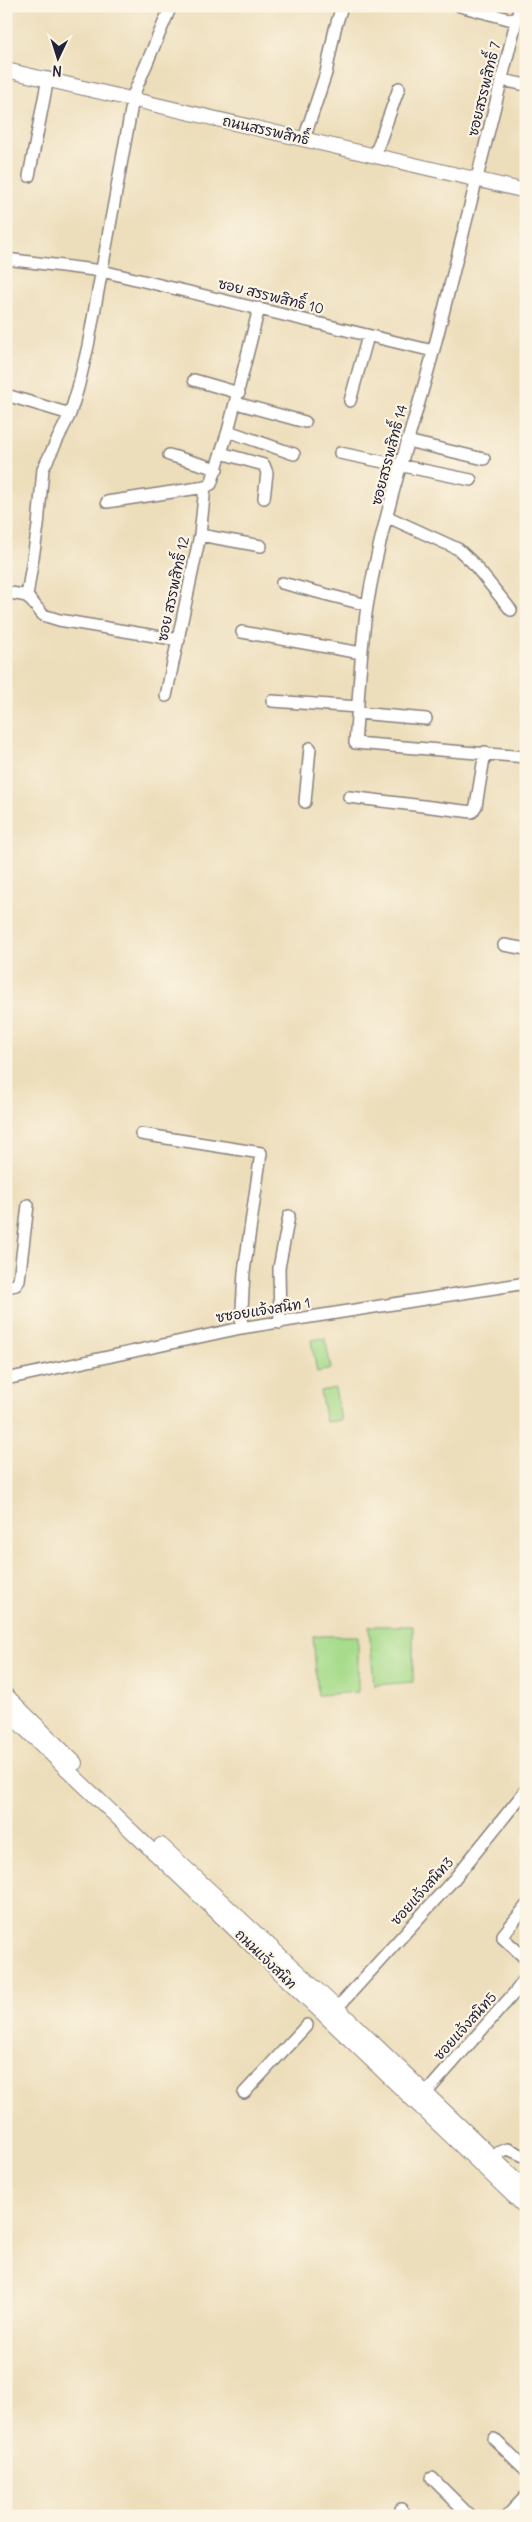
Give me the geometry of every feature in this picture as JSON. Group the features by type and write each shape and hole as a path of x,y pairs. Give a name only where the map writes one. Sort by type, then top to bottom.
{"main road":[{"name":"ถนนสรรพสิทธิ์","path":"6,70 48,78 526,191"},
{"name":"ถนนแจ้งสนิท","path":"6,1695 133,1820 337,2008 526,2189"},
{"name":"ถนนแจ้งสนิท","path":"6,1711 526,2208"}],"street":[{"path":"27,596 38,526 43,469 70,414 88,346 133,98 171,6"},
{"path":"304,139 326,73 334,28 342,6"},
{"path":"460,6 516,21"},
{"name":"ซอยสรรพสิทธิ์ 7","path":"477,179 520,6"},
{"path":"29,176 48,78"},
{"path":"502,80 526,85"},
{"path":"375,155 399,88"},
{"name":"ซอยสรรพสิทธิ์ 14","path":"477,179 433,351 407,440 367,605 361,653 355,743 484,752"},
{"name":"ซอย สรรพสิทธิ์ 10","path":"6,259 102,271 433,351"},
{"name":"ซอย สรรพสิทธิ์ 12","path":"166,696 200,535 205,487 210,484 217,469 259,308"},
{"path":"350,400 368,336"},
{"path":"194,380 237,398 305,422"},
{"path":"6,395 70,414"},
{"path":"228,431 294,454"},
{"path":"407,440 484,459"},
{"path":"221,453 264,465 267,473 264,498"},
{"path":"340,453 401,464 471,480"},
{"path":"169,455 217,469"},
{"path":"107,502 205,487"},
{"path":"388,517 458,549 472,562 511,610"},
{"path":"200,535 261,546"},
{"path":"282,583 367,605"},
{"path":"6,592 27,596 43,615 59,620 179,640"},
{"path":"242,632 361,653"},
{"path":"272,701 426,719"},
{"path":"305,802 310,748"},
{"path":"349,798 472,812 476,806 484,752 526,757"},
{"path":"504,945 526,949"},
{"path":"141,1134 262,1153 244,1272 241,1328"},
{"path":"6,1287 16,1285 19,1280 28,1205"},
{"path":"280,1323 279,1268 289,1216"},
{"name":"ซซอยแจ้งสนิท 1","path":"6,1379 241,1328 526,1283"},
{"name":"ซอยแจ้งสนิท3","path":"337,2008 455,1878 526,1790"},
{"path":"526,1906 503,1938 526,1960"},
{"name":"ซอยแจ้งสนิท5","path":"426,2093 516,1992 526,1977"},
{"path":"244,2093 307,2025"},
{"path":"491,2155 508,2149 526,2158"},
{"path":"494,2439 526,2470"},
{"path":"432,2478 470,2516"},
{"path":"507,2516 526,2496"}],"green space":[{"path":"325,1338 331,1369 317,1372 311,1340"},
{"path":"335,1388 341,1420 326,1422 320,1391"},
{"path":"369,1626 413,1626 413,1682 374,1685"},
{"path":"313,1636 358,1636 358,1692 318,1695"}]}
